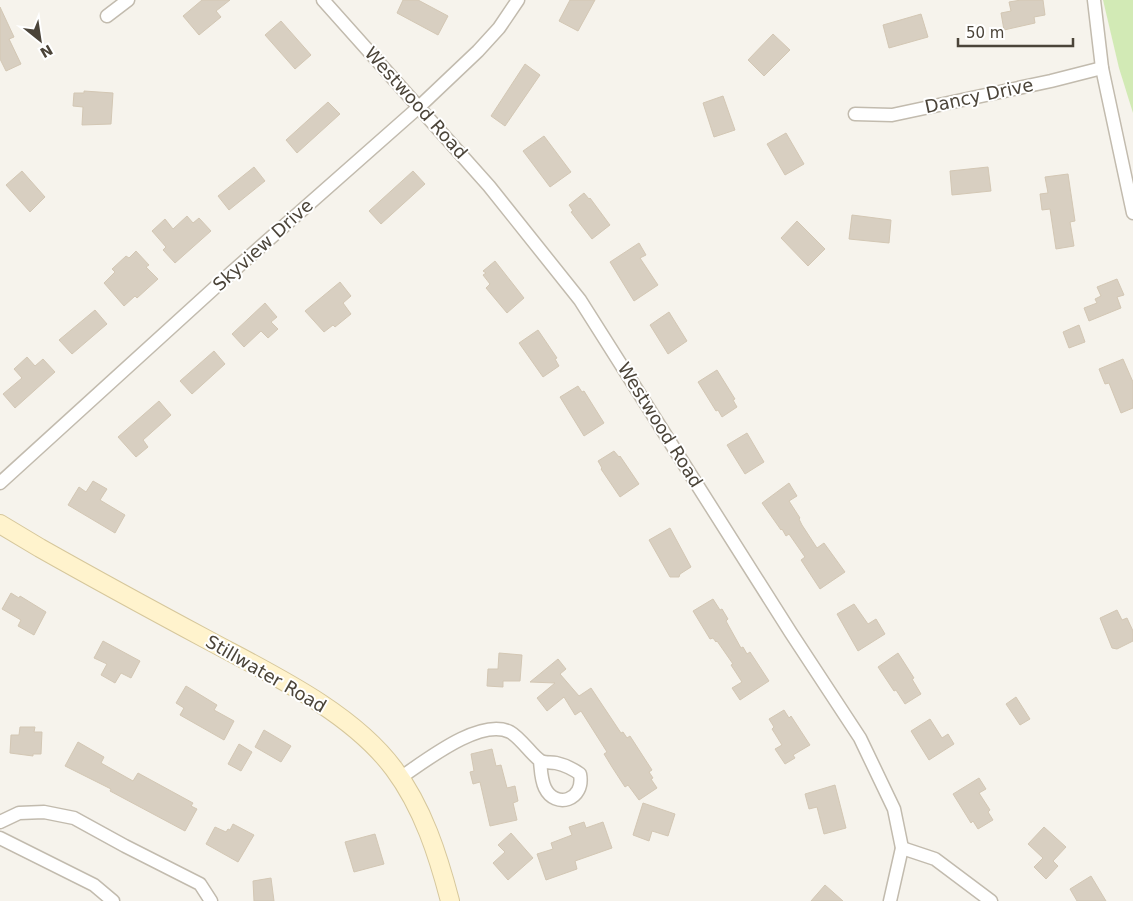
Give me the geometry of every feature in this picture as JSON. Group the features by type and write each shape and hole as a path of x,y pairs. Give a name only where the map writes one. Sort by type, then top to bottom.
{"main road":[{"name":"Stillwater Road","path":"0,524 40,548 295,688 351,725 373,746 400,778 426,825 450,901"}],"street":[{"path":"107,16 128,0"},
{"name":"Westwood Road","path":"323,0 420,106 489,186 580,300 791,633 860,738 894,809 902,848 890,901"},
{"name":"Skyview Drive","path":"0,483 232,272 420,106 478,51 499,28 518,0"},
{"path":"1094,0 1102,68 1133,213"},
{"name":"Dancy Drive","path":"856,114 892,115 1052,81 1102,68"},
{"path":"400,778 469,736 494,728 513,734 540,761"},
{"path":"0,822 19,814 44,812 74,818 200,884 211,901"},
{"path":"0,838 94,885 113,901"},
{"path":"902,848 935,859 991,901"}],"green space":[{"path":"1103,0 1133,0 1133,113 1119,68"}],"building":[{"path":"202,0 230,0 216,11 221,17 199,35 183,16"},
{"path":"403,0 418,0 448,16 438,35 397,13"},
{"path":"570,0 595,0 578,31 559,21"},
{"path":"1043,0 1045,15 1034,17 1035,23 1004,30 1001,13 1011,11 1009,2"},
{"path":"0,7 14,37 9,39 21,64 6,71 0,59"},
{"path":"921,14 928,37 889,48 883,25"},
{"path":"281,21 311,55 295,69 265,35"},
{"path":"773,34 790,50 764,76 748,60"},
{"path":"525,64 540,75 505,126 491,116"},
{"path":"84,91 113,93 111,124 82,125 83,107 73,106 74,93 84,93"},
{"path":"723,96 735,130 714,137 703,103"},
{"path":"328,102 340,114 297,153 286,140"},
{"path":"786,133 804,164 785,175 767,144"},
{"path":"544,136 571,172 550,187 523,151"},
{"path":"254,167 265,181 229,210 218,196"},
{"path":"988,167 991,191 952,195 950,171"},
{"path":"22,171 45,197 30,212 6,185"},
{"path":"413,171 425,184 381,224 369,211"},
{"path":"1068,174 1075,221 1070,222 1074,246 1056,249 1050,209 1042,210 1040,194 1048,193 1045,177"},
{"path":"584,193 590,198 610,225 592,239 571,212 573,211 569,205"},
{"path":"852,215 891,220 889,243 849,239"},
{"path":"187,216 193,223 199,218 211,231 175,263 163,250 166,247 152,231 165,219 173,229"},
{"path":"797,221 825,249 808,266 781,238"},
{"path":"639,243 646,255 640,258 658,285 634,301 610,262"},
{"path":"136,251 149,265 146,267 158,279 137,298 135,296 124,306 104,283 115,272 112,269 126,256 129,258"},
{"path":"495,261 524,298 507,313 486,288 490,284 483,275 486,273 483,271"},
{"path":"1117,279 1124,295 1117,297 1121,308 1089,321 1084,308 1097,303 1095,299 1101,296 1097,287"},
{"path":"340,282 351,296 343,303 351,314 335,327 333,325 324,332 305,311"},
{"path":"265,303 277,317 271,322 278,329 268,338 261,331 244,347 232,334"},
{"path":"95,310 107,324 72,354 59,340"},
{"path":"669,312 687,341 668,354 650,325"},
{"path":"1079,325 1085,342 1069,348 1063,332"},
{"path":"538,330 557,358 555,359 559,366 543,377 519,343"},
{"path":"214,351 225,364 192,394 180,381"},
{"path":"27,357 35,366 43,359 55,372 15,408 3,394 22,378 14,369"},
{"path":"1123,359 1133,382 1133,408 1121,413 1109,383 1105,384 1099,369"},
{"path":"717,370 735,399 733,400 737,407 722,417 718,410 716,411 698,382"},
{"path":"578,386 582,392 584,391 604,423 584,436 560,397"},
{"path":"159,401 171,415 143,440 148,447 136,457 118,437"},
{"path":"747,433 764,462 745,474 727,445"},
{"path":"614,451 620,456 639,484 620,497 601,469 598,461"},
{"path":"93,481 107,489 100,500 125,515 115,533 68,505 79,487 86,492"},
{"path":"789,483 797,496 789,501 800,518 802,525 817,548 824,543 845,572 820,589 801,560 805,557 789,534 786,536 781,530 762,503"},
{"path":"670,528 691,567 680,574 679,577 670,577 649,540"},
{"path":"11,593 19,598 20,596 46,612 34,635 18,626 21,620 2,609"},
{"path":"713,599 728,619 726,621 741,648 743,647 747,654 750,652 769,681 740,700 732,688 742,682 731,665 733,664 717,641 713,638 710,639 693,611"},
{"path":"854,604 868,624 876,619 885,634 858,651 837,614"},
{"path":"1117,610 1122,620 1127,618 1133,631 1133,641 1117,649 1112,648 1100,618"},
{"path":"103,641 140,661 131,678 121,673 115,683 101,675 107,664 94,658"},
{"path":"499,653 522,655 520,681 503,681 503,687 487,686 488,669 498,669"},
{"path":"898,653 914,678 912,679 921,694 905,704 878,667"},
{"path":"558,659 566,669 560,674 579,696 591,688 621,733 623,732 627,738 630,736 652,770 649,772 657,788 639,800 628,785 625,787 604,754 607,752 581,711 575,715 564,697 547,711 537,698 555,683 530,682"},
{"path":"186,686 217,705 214,710 234,721 224,740 180,715 184,708 176,703"},
{"path":"1016,697 1030,719 1020,725 1006,704"},
{"path":"784,710 789,718 791,716 810,745 793,755 795,758 785,764 775,749 782,745 772,729 774,727 769,719"},
{"path":"930,719 942,738 948,734 954,744 929,760 911,731"},
{"path":"20,727 35,727 34,732 42,732 41,754 33,754 33,756 10,753 11,735 19,735"},
{"path":"264,730 291,746 281,762 255,747"},
{"path":"78,742 104,757 101,763 133,781 138,773 193,803 191,806 197,809 185,831 110,791 111,789 65,766"},
{"path":"239,744 252,752 241,771 228,764"},
{"path":"492,749 496,766 501,765 507,788 515,786 518,801 513,803 517,820 490,826 480,782 473,784 470,772 474,771 471,754"},
{"path":"979,778 986,789 979,793 990,810 988,812 993,820 978,829 973,821 971,823 953,794"},
{"path":"835,785 846,828 824,834 817,807 809,809 805,794"},
{"path":"643,803 675,814 668,836 652,831 649,841 633,835"},
{"path":"584,822 586,828 603,822 612,848 575,861 577,869 546,880 537,854 553,849 551,843 572,835 569,827"},
{"path":"233,824 254,835 238,862 206,844 215,827 226,832 228,829 230,830"},
{"path":"1044,827 1066,847 1053,861 1058,866 1046,879 1034,867 1043,858 1028,844"},
{"path":"511,833 533,858 508,880 493,863 505,852 498,845"},
{"path":"375,834 384,864 354,872 345,842"},
{"path":"1091,876 1106,901 1077,901 1070,889"},
{"path":"271,878 274,901 254,901 253,881"},
{"path":"825,885 843,901 811,901"}]}
